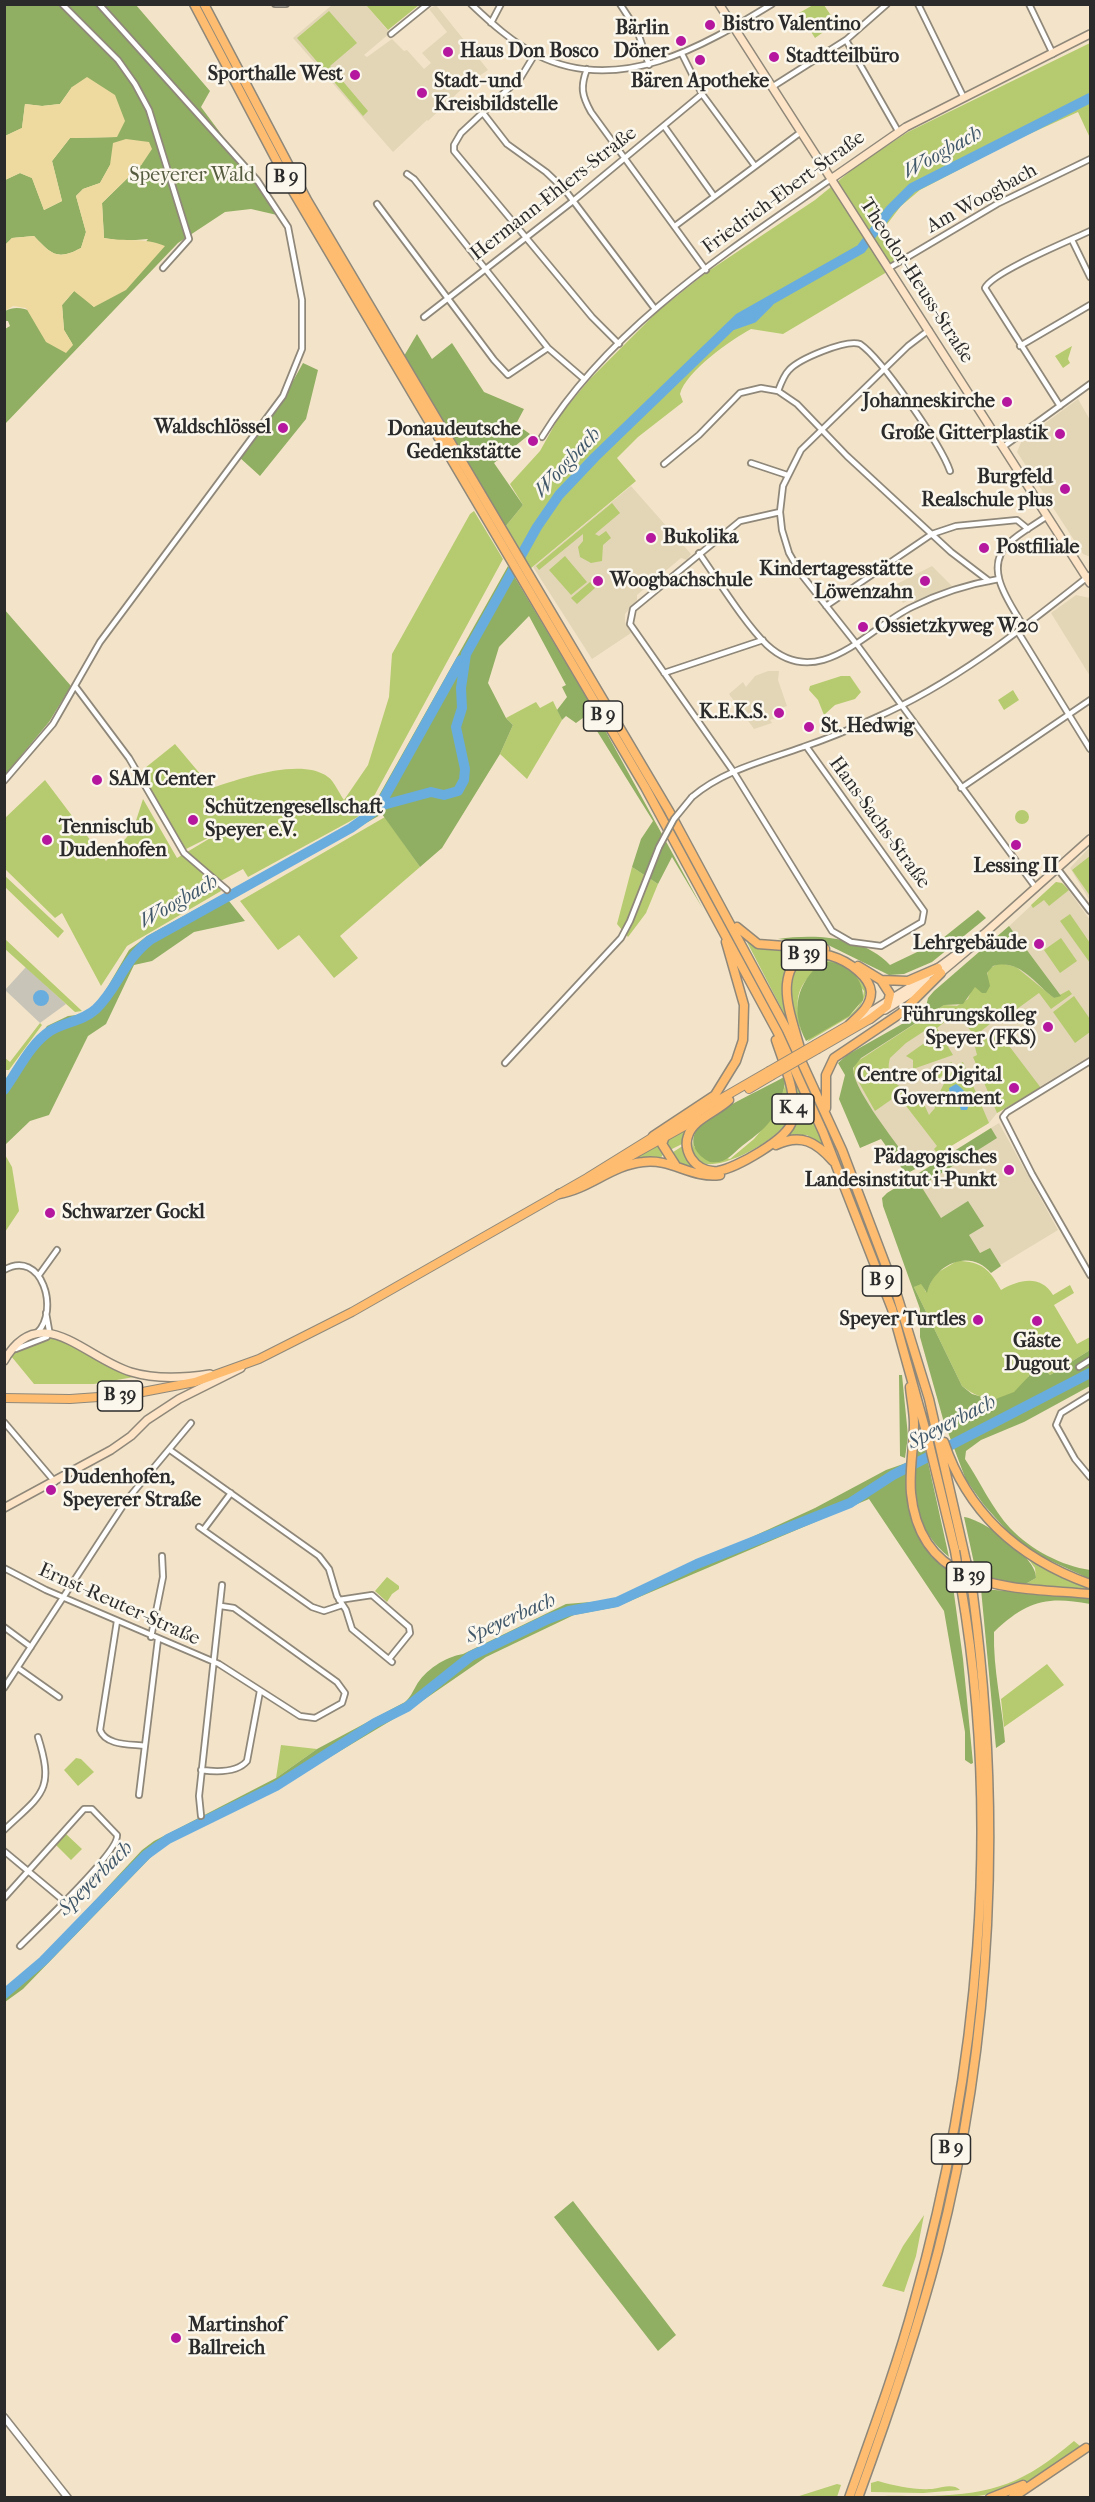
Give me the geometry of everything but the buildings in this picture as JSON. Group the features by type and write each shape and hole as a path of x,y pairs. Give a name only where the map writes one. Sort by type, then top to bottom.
{"highway":[{"name":"B 9","path":"194,4 291,188 387,346"},
{"name":"B 9","path":"204,4 398,366 494,534 645,787 724,929 766,1011 837,1165 874,1258 909,1366 928,1439 943,1463 973,1595 990,1875 985,1968 970,2088 955,2178 924,2304 858,2498"},
{"name":"B 9","path":"398,366 498,524 647,773 729,919 826,1114 883,1255 929,1399"},
{"name":"B 9","path":"729,919 758,944 825,949 881,980 908,981 939,971"},
{"name":"B 39","path":"653,1136 715,1095 736,1061 743,1040 744,1005 724,929"},
{"name":"B 39","path":"807,1073 786,986 790,970 796,960 807,953 823,953 858,970 867,979 871,989 871,998 866,1009 849,1025"},
{"name":"K 4","path":"826,1114 826,1075 834,1058 901,1012 939,971"},
{"path":"870,1019 890,1002 890,994 881,980"},
{"name":"K 4","path":"729,1101 693,1126 688,1134 687,1150 695,1164 706,1170 720,1171 738,1163 782,1137 790,1127 793,1113 792,1092 766,1011"},
{"name":"B 39","path":"663,1139 678,1123"},
{"path":"663,1139 664,1150 676,1166"},
{"name":"B 39","path":"559,1194 569,1192 606,1169 650,1161 676,1166 706,1177 720,1175 785,1141 800,1139 816,1144 837,1165"},
{"name":"B 39","path":"909,1366 914,1423 911,1493 922,1529 940,1556 966,1576 995,1586 1090,1594"},
{"name":"B 39","path":"929,1399 939,1433 943,1463 979,1509 1003,1535 1048,1566 1090,1584"},
{"name":"B 9","path":"943,1463 983,1746"},
{"name":"B 9","path":"849,2498 914,2304 946,2176 960,2098 977,1956 984,1773"},
{"path":"1012,2498 1088,2446"},
{"path":"990,2498 1040,2478"}],"main road":[{"name":"Theodor-Heuss-Straße","path":"719,4 1089,579"},
{"name":"Friedrich-Ebert-Straße","path":"831,178 898,131 1090,34"},
{"name":"K 4","path":"870,1019 939,971 985,933 1090,838"},
{"name":"K 4","path":"849,1025 939,971"},
{"name":"B 39","path":"606,1169 653,1136 870,1019"},
{"name":"B 39","path":"817,1047 849,1025"},
{"name":"B 39","path":"606,1169 729,1101 770,1074"},
{"name":"B 39","path":"4,1398 70,1399 127,1395 195,1382 232,1370 321,1329 559,1194"},
{"path":"5,1360 16,1342 37,1333 49,1333 64,1337 116,1366 143,1375 179,1378 232,1370"},
{"path":"4,1508 55,1483 111,1450 147,1420 179,1399 259,1359"}],"street":[{"path":"62,4 118,60 148,110 189,238 163,268"},
{"path":"4,781 53,724 100,642 283,396 302,349 302,300 288,227 257,180 99,4"},
{"path":"275,4 286,4"},
{"path":"391,34 428,4"},
{"path":"471,4 491,23 535,54 551,61 587,69 613,70 649,65 682,54 734,28 772,4"},
{"path":"491,23 501,4"},
{"path":"620,4 637,30 649,65"},
{"path":"772,87 846,40 887,4"},
{"path":"918,4 964,98"},
{"path":"1029,4 1053,54"},
{"path":"846,40 898,131"},
{"path":"535,54 521,77 461,133 454,148 525,238 592,317 619,344"},
{"path":"682,54 702,94 755,166"},
{"path":"587,69 581,83 582,95 591,112 705,270"},
{"name":"Hermann-Ehlers-Straße","path":"424,317 573,201 702,94"},
{"path":"483,112 507,144 551,176 573,201 655,309"},
{"path":"664,126 714,196"},
{"path":"675,226 801,132"},
{"name":"Am Woogbach","path":"889,268 996,204 1090,159"},
{"path":"407,174 414,179 548,348 584,379"},
{"name":"Friedrich-Ebert-Straße","path":"542,437 584,379 655,309 831,178"},
{"path":"377,204 447,299 508,375 548,348"},
{"path":"1060,406 985,288 996,277 1090,231"},
{"path":"1072,240 1090,277"},
{"path":"1020,346 1090,305"},
{"path":"929,330 801,450 787,475 780,512 783,539 789,553 826,606 858,645 1036,888"},
{"path":"778,391 784,377 798,363 850,342 864,347 884,370 940,449 950,471"},
{"path":"1003,447 1090,384"},
{"path":"664,464 699,435 740,393 761,388 778,391 932,534 989,581"},
{"path":"751,463 787,475"},
{"path":"733,771 630,624 630,615 641,602 740,521 780,512"},
{"path":"1024,627 999,579 997,568 1000,554 1009,543 1047,516"},
{"path":"826,606 932,534 956,526 1017,520 1028,529"},
{"path":"699,554 763,640 788,659 805,662 826,660 858,645 885,623 941,594 999,579"},
{"path":"505,1063 621,938 659,847 674,819 692,797 733,771 806,746 902,705 955,676 1089,579"},
{"path":"1018,632 1090,749"},
{"path":"664,673 763,640"},
{"path":"75,686 129,758 183,852 227,890"},
{"path":"961,788 1090,700"},
{"name":"Hans-Sachs-Straße","path":"733,771 832,931 851,942 881,946 924,919 924,911 806,746"},
{"path":"1057,868 1090,912"},
{"path":"1090,1061 1007,1112 1003,1117 1029,1168 1090,1275"},
{"path":"39,1275 57,1250"},
{"path":"4,1270 24,1266 39,1275 46,1289 49,1333 45,1338 23,1344 5,1360"},
{"path":"37,1333 47,1311"},
{"path":"1079,1367 1090,1360"},
{"path":"1090,1395 1061,1413 1056,1425 1075,1459 1090,1477"},
{"path":"4,1422 55,1483"},
{"path":"4,1688 126,1501 191,1423"},
{"path":"170,1450 231,1493 319,1556 329,1569 341,1602 352,1629 391,1660 410,1633 409,1627 372,1595 341,1602 333,1609 316,1609 201,1528 231,1493"},
{"path":"151,1636 163,1577 162,1556"},
{"name":"Ernst-Reuter-Straße","path":"4,1568 63,1598 212,1662 198,1804 201,1816"},
{"path":"221,1606 234,1608 337,1682 345,1697 332,1711 310,1719 300,1716 212,1662 222,1585"},
{"path":"117,1621 100,1730 103,1737 109,1741 146,1746"},
{"path":"4,1627 31,1647"},
{"path":"139,1795 158,1639"},
{"path":"18,1668 59,1697"},
{"path":"201,1770 232,1770 241,1767 247,1761 260,1691"},
{"path":"4,1830 44,1789 47,1777 38,1737"},
{"path":"4,1898 81,1812 88,1808 92,1809 114,1832 117,1842 94,1872 20,1946"},
{"path":"4,1851 64,1901"},
{"path":"4,2417 68,2498"}],"shaded area":[{"path":"332,5 366,5 390,33 364,55 367,57 392,39 404,51 407,50 424,69 431,63 422,53 447,32 429,9 436,5 488,70 466,85 393,152 293,38"},
{"name":"Burgfeld Realschule plus","path":"1078,399 1090,420 1090,556 1083,554 1017,452 1022,440"},
{"name":"Woogbachschule","path":"631,486 691,554 687,560 681,558 637,595 637,600 625,614 625,622 631,633 592,659 533,567"},
{"name":"Kindertagesstätte Löwenzahn","path":"932,566 952,586 915,603 912,598 903,603 893,586"},
{"path":"1076,595 1090,598 1090,676 1051,613"},
{"path":"768,671 779,671 778,680 787,706 773,711 776,718 770,720 772,723 754,729 729,694 743,682 746,687 755,676"},
{"path":"1090,847 1090,901 1070,868"},
{"path":"1056,882 1064,884 1090,920 1090,1056 997,1113 989,1123 909,1171 842,1065 943,1003 1004,931"},
{"path":"26,967 66,1004 40,1023 5,990"},
{"path":"999,1123 1058,1230 992,1270 899,1185"}],"green space":[{"name":"Speyerer Wald","path":"5,5 136,5 210,91 201,107 251,174 277,215 251,209 225,212 178,243 5,424 5,329 10,326 8,321 5,321 5,311 14,308 32,312 50,324 73,345 64,330 62,305 75,290 94,307 148,239 123,241 104,238 102,203 142,164 110,165 100,183 83,189 76,196 86,232 81,248 66,254 55,254 34,236 12,238 5,245 5,180 20,173 32,178 44,210 62,201 52,161 70,138 117,137 72,87 60,104 42,106 25,104 22,128 5,136"},
{"path":"366,5 419,5 388,30"},
{"path":"813,5 824,5 836,23 815,38 799,13"},
{"path":"329,11 357,43 330,66 368,111 363,116 297,38"},
{"path":"1090,43 1090,138 1078,112 1016,140 920,190 901,206 878,236 907,260 783,334 751,329 710,357 684,385 680,394 683,402 638,437 617,458 636,481 530,569 505,527 523,505 510,484 540,451 560,415 590,379 658,311 707,272 815,200 859,164 908,132"},
{"path":"417,334 432,359 452,343 484,392 524,409 516,424 530,434 494,463 523,505 505,527 404,356"},
{"path":"1072,346 1068,359 1070,363 1063,368 1055,356"},
{"path":"303,363 318,370 306,419 260,476 239,457 283,399"},
{"path":"612,503 620,513 595,534 599,536 606,531 611,538 603,545 602,561 591,563 580,557 578,547 583,541 583,534 539,570 536,566"},
{"path":"474,511 503,559 367,809 356,818 248,877 243,869 217,883 221,891 127,946 101,986 62,913 55,918 5,869 5,818 45,780 106,861 133,830 143,799 177,858 222,831 186,849 140,772 175,744 212,788 270,772 302,769 316,771 328,777 344,800 368,765 389,697 392,654 470,514"},
{"path":"565,556 587,582 571,595 549,570"},
{"path":"508,566 594,710 703,909 672,857 658,884 632,867 641,839 653,821 587,715 576,723 566,716 562,720 557,710 567,697 562,687 566,685 529,616 499,647 488,683 506,718 513,725 500,754 442,848 420,867 382,814 229,901 245,921 194,932 152,961 134,965 106,1024 88,1036 49,1115 30,1121 5,1145 5,1084 47,1026 68,1016 85,1014 96,1007 129,950 147,936 368,815"},
{"path":"590,582 595,588 577,604 571,598"},
{"path":"4,609 71,686 49,722 5,775"},
{"path":"841,676 850,676 861,692 855,699 835,705 824,715 818,700 809,690 810,686"},
{"path":"1013,690 1019,700 1004,710 998,700"},
{"path":"553,701 562,720 527,779 500,754 513,725 506,718 536,702 540,708"},
{"path":"1022,810 1027,812 1029,817 1027,822 1022,824 1017,822 1015,817 1017,812"},
{"path":"385,817 420,867 340,936 358,958 334,978 299,935 278,950 240,901"},
{"path":"1090,856 1090,896 1072,870"},
{"path":"632,867 658,884 646,913 628,937 617,924"},
{"path":"4,875 64,931 58,938 5,887"},
{"path":"1056,882 1062,883 1069,890 1049,906 1044,900 1033,908 1031,905"},
{"path":"978,910 986,918 932,962 904,974 889,975 826,944 778,939 823,937 838,939 866,948 879,955 890,965 938,942"},
{"path":"1070,914 1090,943 1090,963 1060,921"},
{"path":"1009,926 1061,996 1054,998 1019,969 1003,965 993,966 987,973 990,986 986,993 982,993 975,987 963,1004 944,1005 861,1058 853,1068 860,1090 877,1117 912,1165 917,1161 919,1167 906,1174 881,1139 860,1148 839,1099 845,1075 838,1063 847,1055 925,1011 928,998 934,991"},
{"path":"1061,938 1077,961 1060,973 1044,950"},
{"path":"5,939 82,1011 75,1012 5,949"},
{"path":"747,942 765,949 806,950 796,956 786,973 785,993 790,1025"},
{"path":"813,955 845,966 863,982 867,990 861,1005 853,1014 807,1042 813,1035 855,1010 861,1002 864,991 846,969 826,961 808,977 799,992 798,1010 802,1034 790,999 789,980 797,965"},
{"path":"822,962 838,964 852,972 861,984 863,1000 849,1016 806,1041 798,1019 799,998 807,979"},
{"path":"1000,963 1016,967 1054,998 1069,990 1072,994 1051,1009 1039,993 999,1022 996,1019 975,1036 956,1013 937,1028 953,1055 913,1069 913,1060 906,1056 930,1039 929,1028 906,1043 890,1058 891,1077 896,1084 905,1088 898,1099 895,1097 875,1111 853,1072 855,1063 944,1005 957,1006 968,999 972,989 987,978 988,969"},
{"path":"1074,996 1090,1019 1090,1032 1075,1043 1053,1012"},
{"path":"40,1023 42,1025 9,1070 5,1070 5,1058 10,1062"},
{"path":"997,1030 1041,1088 997,1113 973,1057 977,1055 975,1047"},
{"path":"952,1062 948,1071 937,1080 921,1077 919,1074"},
{"path":"963,1062 989,1123 938,1154 934,1149 937,1146 903,1102 929,1091 923,1102 929,1115 935,1108 933,1103 958,1065","holes":["952,1086 967,1096 969,1105 959,1104 949,1090"]},
{"path":"792,1074 826,1148 807,1135 788,1136 796,1114 790,1075"},
{"path":"784,1077 785,1082 776,1112 762,1130 720,1162 710,1162 701,1156 695,1148 693,1138 704,1122 725,1108"},
{"path":"786,1083 790,1107 788,1120 768,1140 733,1159 716,1164 702,1163 694,1156 693,1140 694,1147 730,1159 754,1139 775,1114"},
{"path":"689,1125 684,1143 668,1151 666,1138"},
{"path":"991,1128 997,1138 921,1186 941,1218 968,1201 984,1226 969,1235 980,1253 990,1248 1001,1266 991,1273 973,1261 953,1263 937,1274 927,1293 921,1284 914,1287 962,1386 972,1394 993,1400 1014,1392 1029,1376 1034,1358 1050,1375 1090,1350 1090,1386 1024,1422 981,1440 966,1451 965,1459 992,1504 1018,1536 1047,1556 1090,1570 1090,1579 1018,1543 984,1505 966,1480 943,1419 920,1337 920,1309 883,1206 882,1198 887,1193"},
{"path":"659,1143 663,1154 661,1158 630,1161"},
{"path":"684,1147 698,1170 682,1164 670,1154"},
{"path":"4,1153 12,1167 19,1211 5,1232"},
{"name":"Speyer Turtles","path":"957,1261 966,1261 984,1268 1001,1290 1029,1281 1042,1284 1053,1295 1070,1285 1074,1293 1054,1305 1077,1344 1090,1337 1090,1350 1050,1375 1034,1359 1024,1384 1007,1397 985,1398 962,1386 914,1287 921,1283 926,1292 935,1274"},
{"path":"52,1335 111,1368 134,1377 94,1384 34,1384 11,1356 28,1345 48,1341"},
{"path":"899,1375 902,1375 908,1436 905,1458 900,1456"},
{"path":"922,1435 949,1557 930,1537 919,1514 915,1476 918,1441"},
{"path":"906,1463 908,1496 914,1524 928,1549 951,1572 963,1659 973,1763 965,1760 965,1732 944,1611 869,1499 616,1607 574,1615 486,1657 412,1708 285,1784 172,1840 152,1856 23,1989 5,2002 5,1988 37,1963 142,1850 154,1841 276,1778 317,1749 405,1702 420,1680 443,1661 463,1654 566,1604 615,1600 815,1508 886,1470"},
{"path":"964,1517 973,1519 996,1532 1019,1550 1028,1560 1036,1578 1022,1586 977,1577"},
{"path":"1026,1556 1090,1587 1090,1590 1022,1586 1036,1578 1035,1568"},
{"path":"387,1577 399,1586 399,1589 387,1602 375,1591"},
{"path":"981,1589 1090,1597 1090,1604 1049,1601 1027,1607 994,1632 1005,1742 996,1748"},
{"path":"1047,1664 1064,1685 1004,1727 1001,1699"},
{"path":"281,1745 317,1749 276,1778"},
{"path":"76,1758 81,1759 94,1772 78,1786 64,1770"},
{"path":"66,1834 82,1849 71,1860 56,1845"},
{"path":"573,2201 676,2335 658,2351 554,2217"},
{"path":"924,2215 916,2256 904,2292 882,2286 903,2246"},
{"path":"1074,2441 1080,2446 1077,2449 1033,2478 1004,2491 956,2498 874,2497 953,2495 991,2489 1008,2484 1040,2467"},
{"path":"878,2481 911,2488 932,2489 951,2486 960,2490 923,2493 871,2492 871,2483"},
{"path":"837,2484 841,2485 837,2497 796,2497"}],"sand":[{"path":"87,77 115,95 125,121 117,137 70,138 52,161 62,201 44,210 32,178 20,173 5,180 5,136 22,128 25,104 42,106 60,104 72,87"},
{"path":"126,139 149,142 152,149 142,164 102,203 104,238 150,242 165,246 126,290 94,307 74,291 62,305 64,330 73,345 66,353 46,342 26,308 13,306 5,311 5,245 12,238 34,236 55,254 66,254 81,248 86,232 76,196 83,189 100,183 110,165 113,143"}],"water":[{"path":"41,990 47,992 49,998 47,1004 41,1006 35,1004 33,998 35,992"},
{"path":"956,1084 967,1096 969,1103 967,1110 961,1110 959,1104 950,1097 949,1088"}],"waterway":[{"name":"Woogbach","path":"4,1090 36,1043 50,1031 96,1009 104,1001 133,957 150,940 351,828 383,805 431,792 444,795 458,791 464,780 465,769 456,727 462,708 461,688 466,654 537,527 559,495 595,457 739,318 861,249 890,210 912,188 1090,98"},
{"name":"Woogbach","path":"733,325 753,318 769,302"},
{"name":"Woogbach","path":"616,437 617,441"},
{"name":"Woogbach","path":"379,807 461,660"},
{"name":"Speyerbach","path":"4,1994 43,1961 146,1855 168,1839 276,1786 375,1723 407,1707 471,1656 548,1619 569,1611 617,1602 697,1564 850,1503 893,1475 1090,1373"}],"place":[{"name":"Bistro Valentino","path":"710,25"},
{"name":"Bärlin Döner","path":"681,41"},
{"name":"Haus Don Bosco","path":"448,52"},
{"name":"Stadtteilbüro","path":"774,57"},
{"name":"Bären Apotheke","path":"700,60"},
{"name":"Sporthalle West","path":"355,75"},
{"name":"Stadt- und Kreisbildstelle","path":"422,93"},
{"name":"Johanneskirche","path":"1007,402"},
{"name":"Waldschlössel","path":"283,428"},
{"name":"Große Gitterplastik","path":"1060,434"},
{"name":"Donaudeutsche Gedenkstätte","path":"533,441"},
{"name":"Burgfeld Realschule plus","path":"1065,489"},
{"name":"Bukolika","path":"651,538"},
{"name":"Postfiliale","path":"984,548"},
{"name":"Woogbachschule","path":"598,581"},
{"name":"Kindertagesstätte Löwenzahn","path":"925,581"},
{"name":"Ossietzkyweg W20","path":"863,627"},
{"name":"K.E.K.S.","path":"779,713"},
{"name":"St. Hedwig","path":"809,727"},
{"name":"SAM Center","path":"97,780"},
{"name":"Schützengesellschaft Speyer e.V.","path":"193,820"},
{"name":"Tennisclub Dudenhofen","path":"47,840"},
{"name":"Lessing II","path":"1016,845"},
{"name":"Lehrgebäude","path":"1039,944"},
{"name":"Führungskolleg Speyer (FKS)","path":"1048,1027"},
{"name":"Centre of Digital Government","path":"1014,1088"},
{"name":"Pädagogisches Landesinstitut i-Punkt","path":"1009,1170"},
{"name":"Schwarzer Gockl","path":"50,1213"},
{"name":"Speyer Turtles","path":"978,1320"},
{"name":"Gäste Dugout","path":"1037,1321"},
{"name":"Dudenhofen, Speyerer Straße","path":"51,1490"},
{"name":"Martinshof Ballreich","path":"176,2338"}]}
